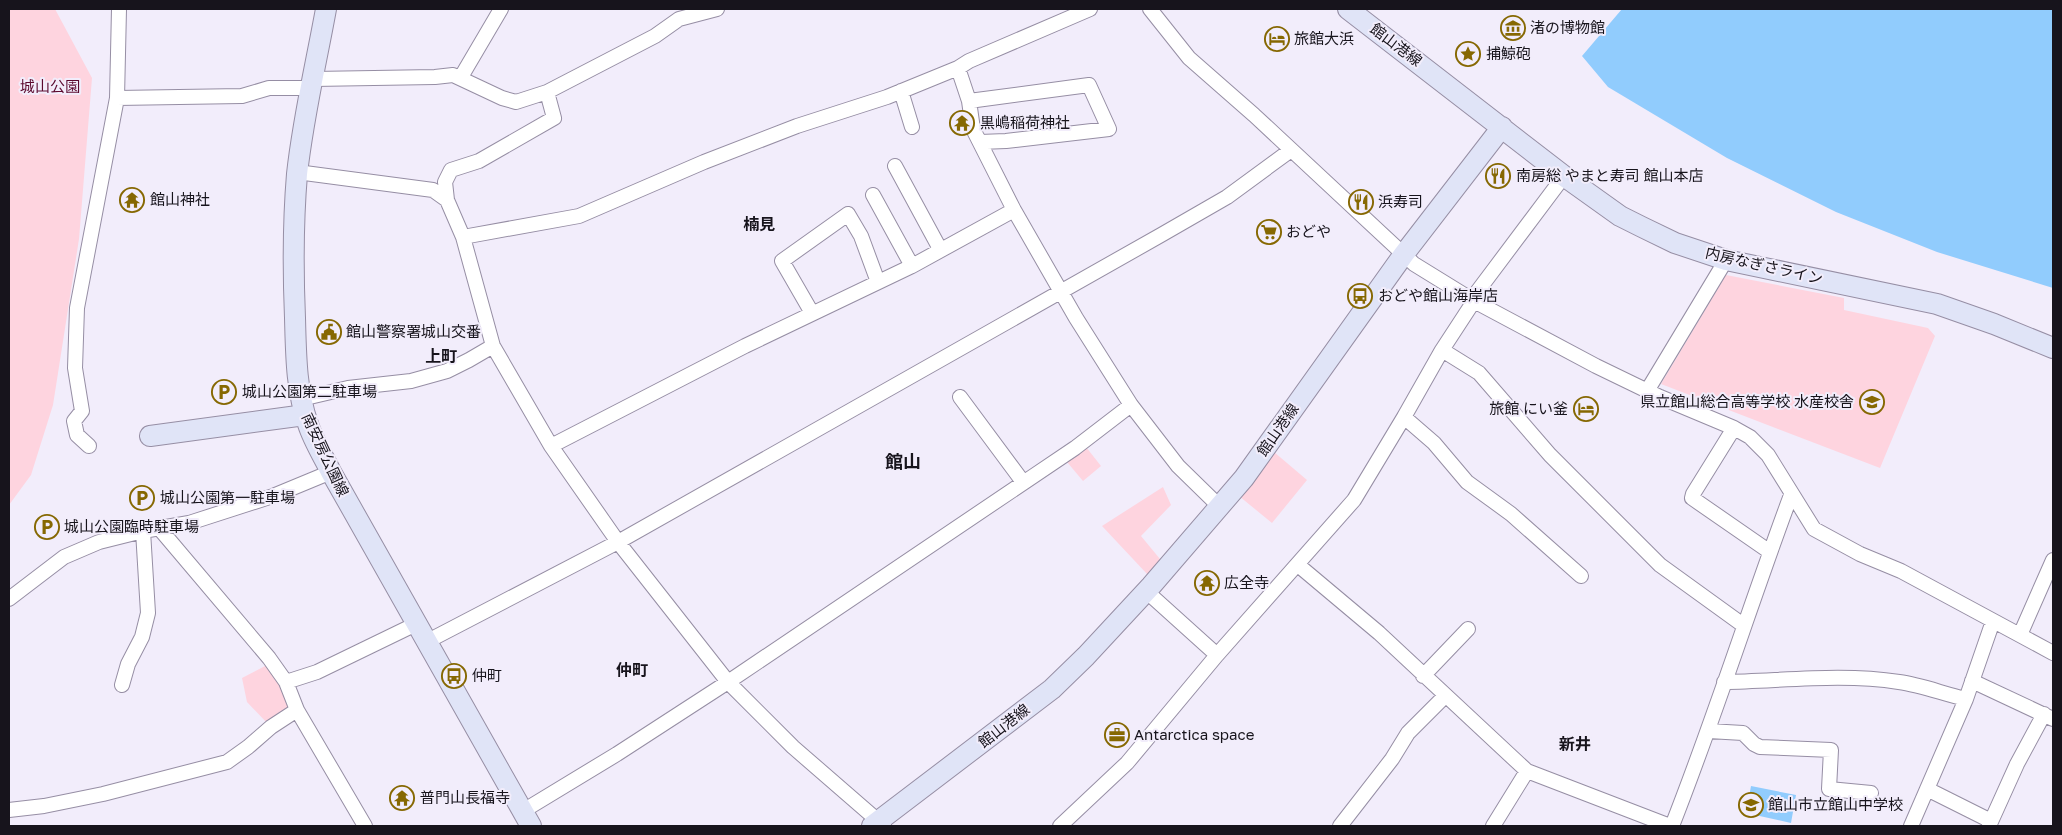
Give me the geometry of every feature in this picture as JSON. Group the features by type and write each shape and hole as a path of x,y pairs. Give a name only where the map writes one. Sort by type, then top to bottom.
{"main road":[{"name":"南安房公園線","path":"326,9 297,172 294,284 296,359 303,407 308,426 331,472 528,822"},
{"name":"館山港線","path":"878,824 1052,689 1081,662 1146,591 1244,478 1404,254 1502,127 1348,9"},
{"name":"内房なぎさライン","path":"1502,127 1564,176 1620,216 1674,243 1726,260 1937,304 1994,324 2053,348"},
{"path":"150,436 303,407"}],"street":[{"path":"89,446 77,435 74,421 82,411 75,368 77,308 118,98 119,9"},
{"path":"461,78 501,9"},
{"path":"118,98 242,96 270,88 453,75 502,98 516,102 547,92 655,36 681,14 717,9"},
{"path":"463,237 579,216 704,162 797,126 901,91 958,68 969,61 1090,9"},
{"path":"1150,9 1189,58 1404,254 1437,280 1596,366 1750,437 1763,449 1814,528 1860,554 1901,571 2053,653"},
{"path":"958,68 969,101 973,130 1014,210 1076,318 1131,405 1178,466 1220,507"},
{"path":"969,101 1089,86 1109,128 1006,141 980,142"},
{"path":"901,91 912,127"},
{"path":"547,92 554,118 479,161 451,170 445,182 447,200 463,237 493,346 551,446 618,542 728,682 793,747 878,824"},
{"path":"426,642 618,542 1227,197 1291,150"},
{"path":"895,166 940,250"},
{"path":"297,172 433,190 447,200"},
{"path":"1060,826 1127,763 1217,655 1354,500 1442,350 1474,301 1477,292 1564,176"},
{"path":"873,195 912,266"},
{"path":"551,446 812,313 912,266 1014,210"},
{"path":"812,313 782,261 848,214 860,236 878,282"},
{"path":"1647,391 1726,260"},
{"path":"303,407 348,388 411,381 447,371 493,346"},
{"path":"1442,350 1479,373 1550,455 1660,565 1743,625"},
{"path":"960,397 1023,482"},
{"path":"528,822 617,754 728,682 1074,448 1131,405"},
{"path":"1404,417 1434,443 1467,482 1511,514 1581,576"},
{"path":"1734,428 1692,498 1770,552"},
{"path":"9,599 64,557 99,542 143,531 189,523 274,496 331,472"},
{"path":"1298,564 1379,633 1444,696 1527,771 1671,826 1709,731 1743,625 1791,495"},
{"path":"159,528 269,658 286,682 297,710 365,826"},
{"path":"122,684 128,664 142,637 148,613 143,531"},
{"path":"2020,635 2053,560"},
{"path":"1146,591 1217,655"},
{"path":"1911,826 1966,699 1994,621"},
{"path":"286,682 317,672 416,624"},
{"path":"1423,676 1468,629"},
{"path":"1724,682 1878,679 1901,682 1966,699"},
{"path":"1927,789 1990,824 2017,764 2049,717 1972,681"},
{"path":"1340,826 1392,759 1408,733 1444,696"},
{"path":"9,810 44,806 103,794 227,762 248,747 271,726 297,710"},
{"path":"1709,731 1743,733 1760,747 1831,750 1829,789 1871,792"},
{"path":"1493,826 1527,771"}],"green space":[{"name":"城山公園","path":"9,9 55,9 92,78 79,239 53,405 31,475 9,505"},
{"path":"1726,275 1844,298 1844,310 1928,328 1935,336 1880,468 1661,384"},
{"path":"1086,447 1101,466 1083,481 1067,462"},
{"path":"1274,452 1307,480 1272,523 1239,496"},
{"path":"1163,487 1171,505 1141,536 1160,559 1148,575 1102,526"},
{"path":"269,664 292,708 268,724 247,702 242,678"}],"water":[{"path":"1622,9 2053,9 2053,288 1937,252 1836,212 1727,158 1608,87 1582,56"},
{"path":"1751,786 1796,795 1791,823 1746,813"}],"place":[{"name":"渚の博物館","path":"1513,28"},
{"name":"旅館大浜","path":"1277,39"},
{"name":"捕鯨砲","path":"1468,54"},
{"name":"黒嶋稲荷神社","path":"962,123"},
{"name":"南房総 やまと寿司 館山本店","path":"1498,176"},
{"name":"館山神社","path":"132,200"},
{"name":"浜寿司","path":"1361,202"},
{"name":"おどや","path":"1269,232"},
{"name":"おどや館山海岸店","path":"1360,296"},
{"name":"館山警察署城山交番","path":"329,332"},
{"name":"城山公園第二駐車場","path":"224,392"},
{"name":"県立館山総合高等学校 水産校舎","path":"1872,402"},
{"name":"旅館 にい釜","path":"1586,409"},
{"name":"城山公園第一駐車場","path":"142,498"},
{"name":"城山公園臨時駐車場","path":"47,527"},
{"name":"広全寺","path":"1207,583"},
{"name":"仲町","path":"454,676"},
{"name":"Antarctica space","path":"1117,735"},
{"name":"普門山長福寺","path":"402,798"},
{"name":"館山市立館山中学校","path":"1751,805"}],"district":[{"name":"楠見","path":"759,224"},
{"name":"上町","path":"441,356"},
{"name":"館山","path":"903,462"},
{"name":"仲町","path":"632,670"},
{"name":"新井","path":"1575,744"}]}
